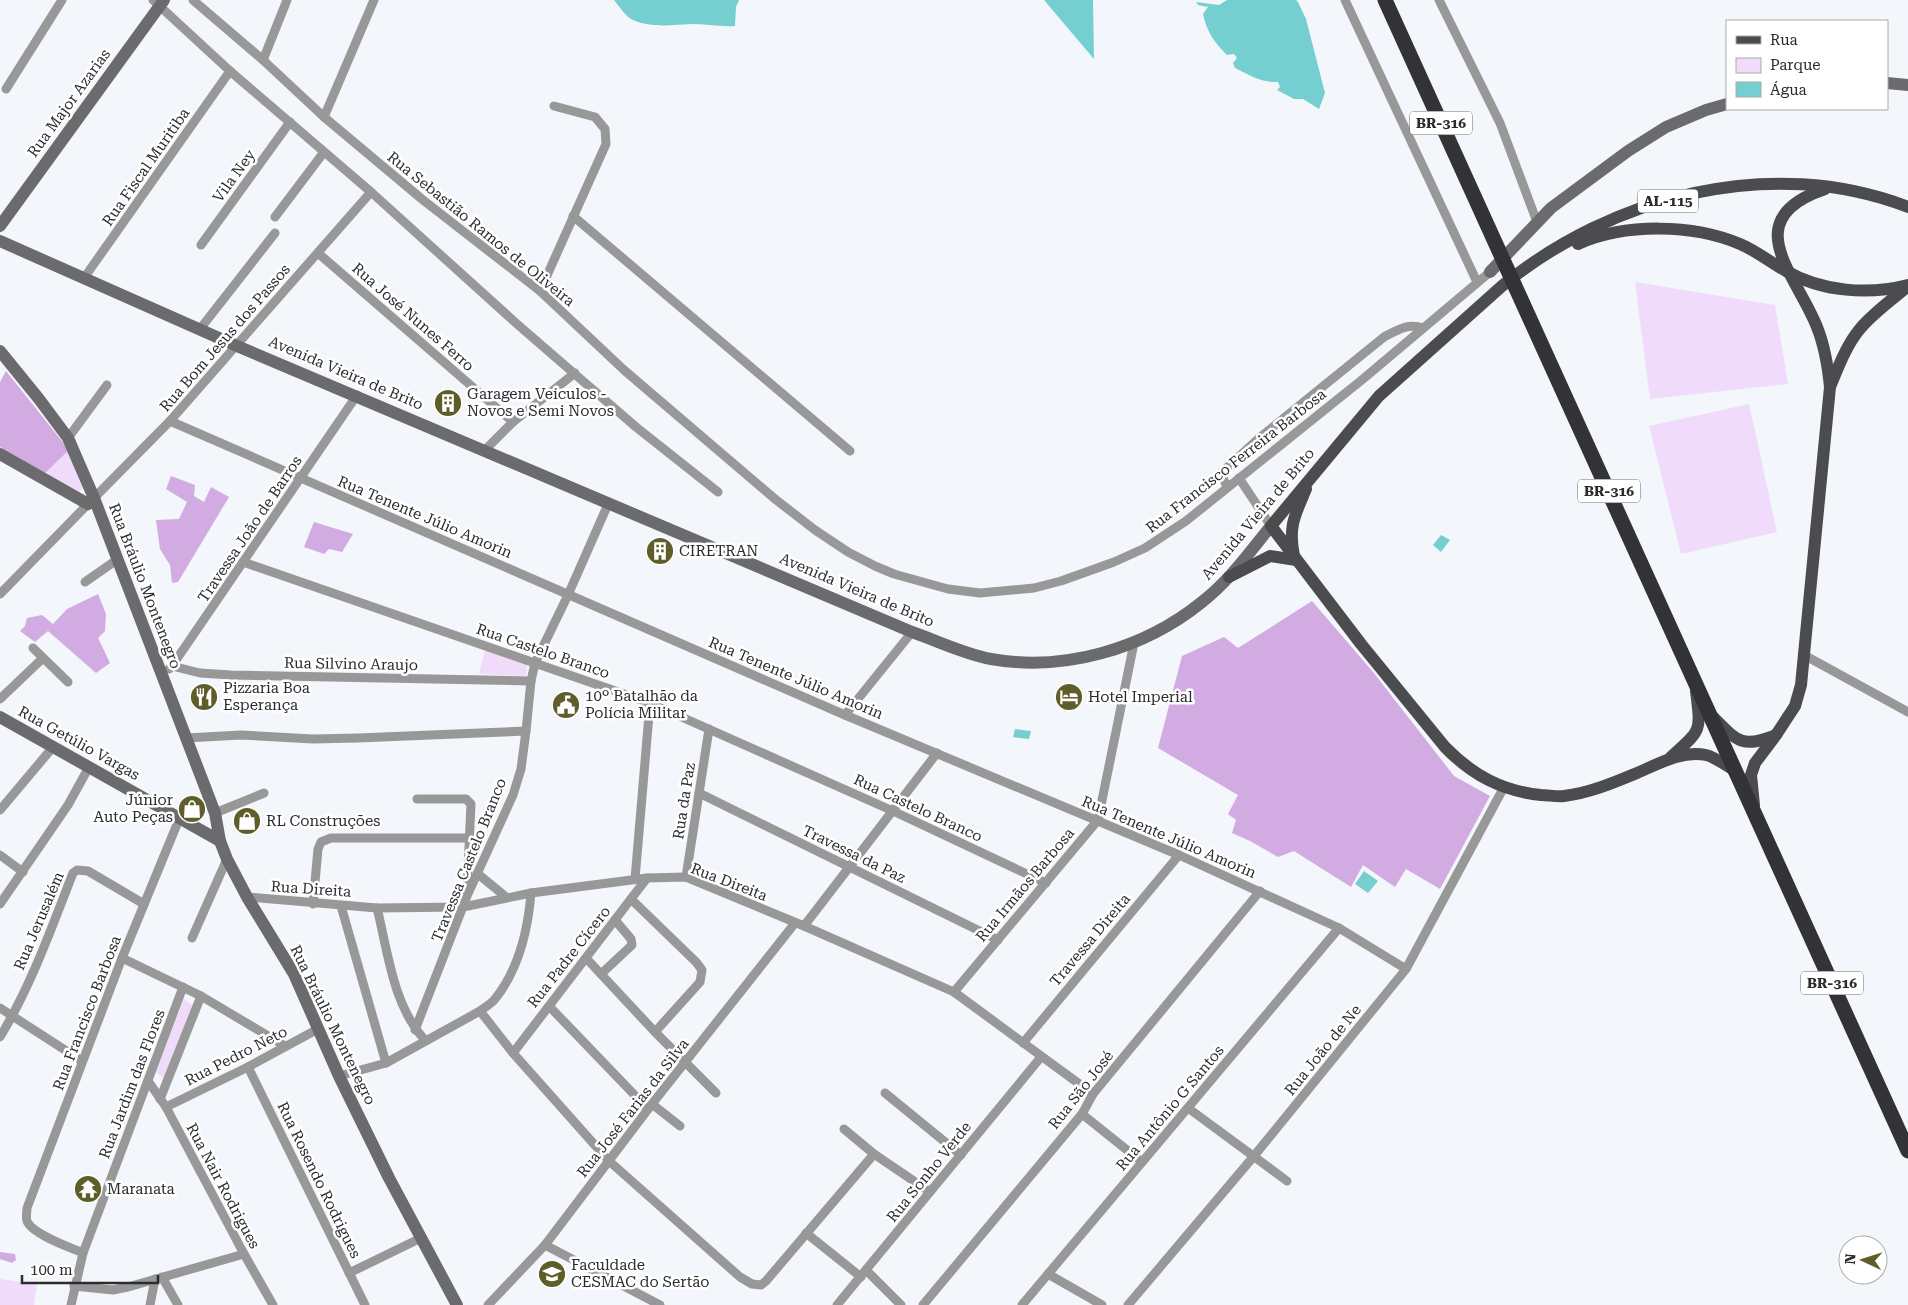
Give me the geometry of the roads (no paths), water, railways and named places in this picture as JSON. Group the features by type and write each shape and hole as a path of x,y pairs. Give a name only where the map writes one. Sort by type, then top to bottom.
{"highway":[{"name":"BR-316","path":"1385,0 1908,1151"}],"main road":[{"name":"AL-115","path":"1519,272 1572,238 1614,217 1696,192 1745,184 1770,183 1832,187 1853,190 1891,200 1908,207"},
{"path":"1755,815 1751,775 1755,763 1795,706 1801,685 1830,387 1827,359 1817,327 1788,272 1777,239 1778,226 1787,211 1796,202 1808,195 1832,187"},
{"path":"1891,200 1908,218"},
{"path":"1519,272 1592,238 1640,228 1686,231 1721,236 1743,245 1805,280 1843,289 1891,289 1908,286"},
{"name":"Avenida Vieira de Brito","path":"1271,526 1379,396 1519,272"},
{"path":"1830,387 1858,331 1882,307 1908,286"},
{"path":"1296,560 1291,534 1292,523 1311,477"},
{"path":"1271,526 1361,644 1445,747 1456,759 1476,775 1504,787 1528,794 1562,796 1595,789 1670,759 1690,754 1707,755 1736,771"},
{"path":"1229,577 1270,556 1296,560"},
{"path":"1670,759 1694,735 1699,726 1696,682"},
{"path":"1711,715 1733,737 1741,742 1752,743 1776,735"}],"street":[{"path":"6,89 62,0"},
{"name":"Rua Sebastião Ramos de Oliveira","path":"193,0 263,60 324,117 422,200 540,291 624,370 760,486 815,530 848,552"},
{"path":"263,60 287,0"},
{"path":"324,117 374,0"},
{"path":"1345,0 1477,282"},
{"path":"1439,0 1500,122 1537,222"},
{"path":"159,2 230,71 371,192 510,317 636,427 718,492"},
{"name":"Rua Major Azarias","path":"0,226 159,2"},
{"name":"Rua Fiscal Muritiba","path":"84,278 230,71"},
{"path":"1888,83 1908,85"},
{"path":"1490,272 1551,208 1628,151 1666,127 1706,110 1726,104"},
{"path":"540,291 606,144 605,128 595,117 554,106"},
{"name":"Vila Ney","path":"201,245 290,122"},
{"path":"275,217 324,152"},
{"name":"Rua Bom Jesus dos Passos","path":"0,594 170,421 238,346 371,192"},
{"path":"573,216 850,451"},
{"path":"200,329 275,233"},
{"name":"Avenida Vieira de Brito","path":"0,241 238,346 912,632 975,655 992,659 1054,662 1084,657 1134,643 1172,624 1202,603 1229,577 1271,526"},
{"name":"Rua José Nunes Ferro","path":"318,254 513,422"},
{"name":"Rua Francisco Ferreira Barbosa","path":"848,552 894,574 948,589 980,593 1034,588 1060,581 1145,548 1186,520 1363,379 1490,272"},
{"path":"1227,487 1221,473 1272,427 1384,337 1403,327 1416,326 1423,328"},
{"name":"Rua Bráulio Montenegro","path":"0,351 68,438 91,501 118,559 215,813 220,841 227,859 247,898 294,974 339,1076 389,1178 457,1305"},
{"path":"485,450 513,422 575,373"},
{"path":"68,438 107,385"},
{"name":"Travessa João de Barros","path":"162,674 172,666 357,395"},
{"name":"Rua Tenente Júlio Amorin","path":"170,421 404,521 568,595 845,715 1179,855 1339,928 1406,969"},
{"path":"0,454 91,501"},
{"path":"1239,478 1271,526"},
{"name":"Travessa Castelo Branco","path":"415,1030 464,908 467,896 513,794 521,769 530,682 535,663 568,595 609,502"},
{"path":"86,582 118,559"},
{"name":"Rua Castelo Branco","path":"243,562 650,703 893,811 1046,883"},
{"path":"845,715 912,632"},
{"name":"Rua Irmãos Barbosa","path":"954,992 1098,820 1134,643"},
{"path":"33,648 68,682"},
{"path":"1804,655 1908,712"},
{"path":"0,699 43,658"},
{"name":"Rua Silvino Araujo","path":"172,666 200,673 231,675 530,682"},
{"path":"635,879 650,703"},
{"name":"Rua Getúlio Vargas","path":"0,717 220,841"},
{"name":"Rua da Paz","path":"686,877 709,729"},
{"path":"186,738 241,735 313,739 526,731"},
{"path":"0,810 53,747"},
{"name":"Rua José Farias da Silva","path":"488,1305 545,1245 685,1062 849,868 937,753"},
{"path":"0,904 68,805 89,767"},
{"name":"Rua João de Ne","path":"1128,1305 1254,1156 1406,969 1504,787"},
{"path":"215,813 264,793"},
{"name":"Travessa da Paz","path":"699,793 998,940"},
{"path":"417,799 469,800 472,804 467,896"},
{"name":"Rua Francisco Barbosa","path":"83,1253 40,1233 29,1225 26,1221 27,1208 122,958 180,817"},
{"path":"313,904 318,849 321,842 331,838 469,838"},
{"path":"0,854 23,872"},
{"name":"Travessa Direita","path":"1023,1043 1179,855"},
{"path":"192,938 227,859"},
{"name":"Rua Jerusalém","path":"0,1037 13,1015 35,968 73,873 77,870 88,871 144,904"},
{"path":"478,874 506,897"},
{"name":"Rua Direita","path":"247,898 376,908 464,908 506,897 531,893 635,879 686,877 954,992 1093,1094"},
{"name":"Rua Padre Cícero","path":"513,1053 647,878"},
{"name":"Rua São José","path":"923,1305 1082,1114 1093,1094 1260,891"},
{"path":"339,1076 386,1063 480,1011 494,1000 507,981 525,937 531,893"},
{"path":"631,899 702,970 700,982 655,1032"},
{"path":"341,906 386,1063"},
{"path":"376,908 396,984 409,1019 415,1030 425,1040"},
{"path":"601,974 632,945 631,939 615,920"},
{"name":"Rua Antônio G Santos","path":"1022,1305 1339,928"},
{"path":"122,958 201,996 285,1046"},
{"path":"586,958 655,1032 716,1093"},
{"name":"Rua Jardim das Flores","path":"70,1305 83,1253 183,987"},
{"path":"160,1100 201,996"},
{"path":"549,1006 650,1107 680,1126"},
{"path":"0,1008 82,1061"},
{"path":"480,1011 513,1053 609,1161 740,1277 752,1284 761,1285 874,1154"},
{"name":"Rua Pedro Neto","path":"166,1107 248,1067 318,1029"},
{"name":"Rua Sonho Verde","path":"837,1305 1041,1057"},
{"name":"Rua Rosendo Rodrigues","path":"248,1067 364,1305"},
{"name":"Rua Nair Rodrigues","path":"148,1081 166,1107 273,1305"},
{"path":"885,1093 961,1154"},
{"path":"1188,1108 1287,1182"},
{"path":"1082,1114 1142,1162"},
{"path":"844,1129 874,1154 930,1192"},
{"path":"806,1233 864,1274 901,1305"},
{"path":"349,1273 421,1238"},
{"path":"545,1245 660,1305"},
{"path":"74,1286 114,1290 244,1254"},
{"path":"1048,1274 1102,1305"},
{"path":"150,1305 159,1278"},
{"path":"159,1278 178,1305"}],"water":[{"path":"614,0 739,0 736,7 735,26 729,26 640,23 630,19"},
{"path":"1044,0 1093,0 1094,59"},
{"path":"1227,0 1296,0 1298,2 1306,19 1325,93 1319,109 1303,99 1294,99 1277,90 1280,87 1278,82 1261,80 1235,68 1233,63 1237,58 1234,54 1227,55 1209,31 1203,14 1208,7 1198,5 1196,2 1219,5"},
{"path":"1441,535 1450,540 1441,552 1433,545"},
{"path":"1015,729 1031,731 1029,739 1013,737"},
{"path":"1364,871 1378,881 1368,893 1355,884"}],"place":[{"name":"Garagem Veículos - Novos e Semi Novos","path":"448,403"},
{"name":"CIRETRAN","path":"660,551"},
{"name":"Pizzaria Boa Esperança","path":"204,697"},
{"name":"Hotel Imperial","path":"1069,697"},
{"name":"10º Batalhão da Polícia Militar","path":"566,705"},
{"name":"Júnior Auto Peças","path":"192,809"},
{"name":"RL Construções","path":"247,821"},
{"name":"Maranata","path":"88,1189"},
{"name":"Faculdade CESMAC do Sertão","path":"552,1274"}]}
